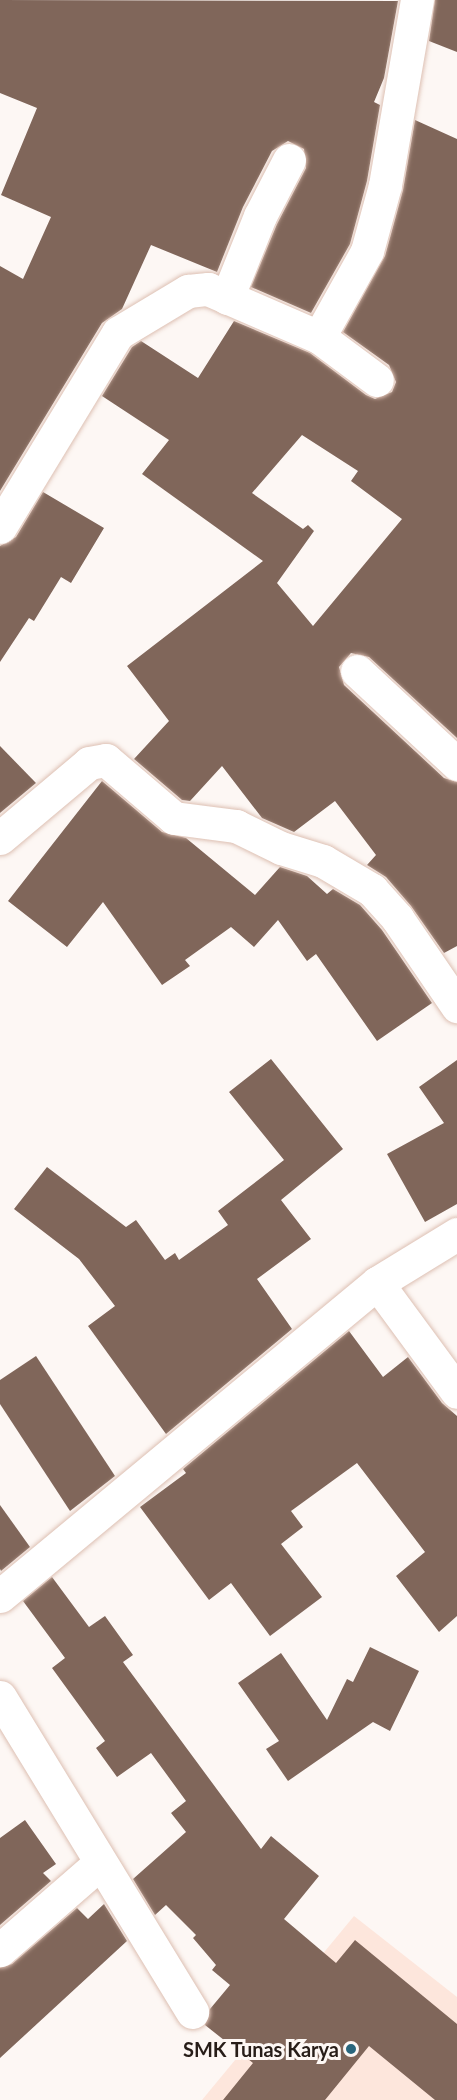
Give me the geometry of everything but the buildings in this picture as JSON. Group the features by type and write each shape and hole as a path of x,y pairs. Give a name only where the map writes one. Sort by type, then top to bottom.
{"street":[{"path":"319,337 367,252 385,185 417,0"},
{"path":"227,298 260,216 289,160"},
{"path":"0,527 118,333 188,291 208,289 319,337 377,380"},
{"path":"357,671 457,764"},
{"path":"0,838 89,763 106,760 174,818 236,826 281,848 323,861 372,890 397,918 457,1006"},
{"path":"0,1596 377,1283 457,1234"},
{"path":"377,1283 457,1392"},
{"path":"0,1697 99,1864 192,2012"},
{"path":"0,1950 99,1864"}],"shaded area":[{"name":"SMK Tunas Karya","path":"354,1916 457,1997 457,2100 202,2100"}],"place":[{"name":"SMK Tunas Karya","path":"351,2049"}]}
